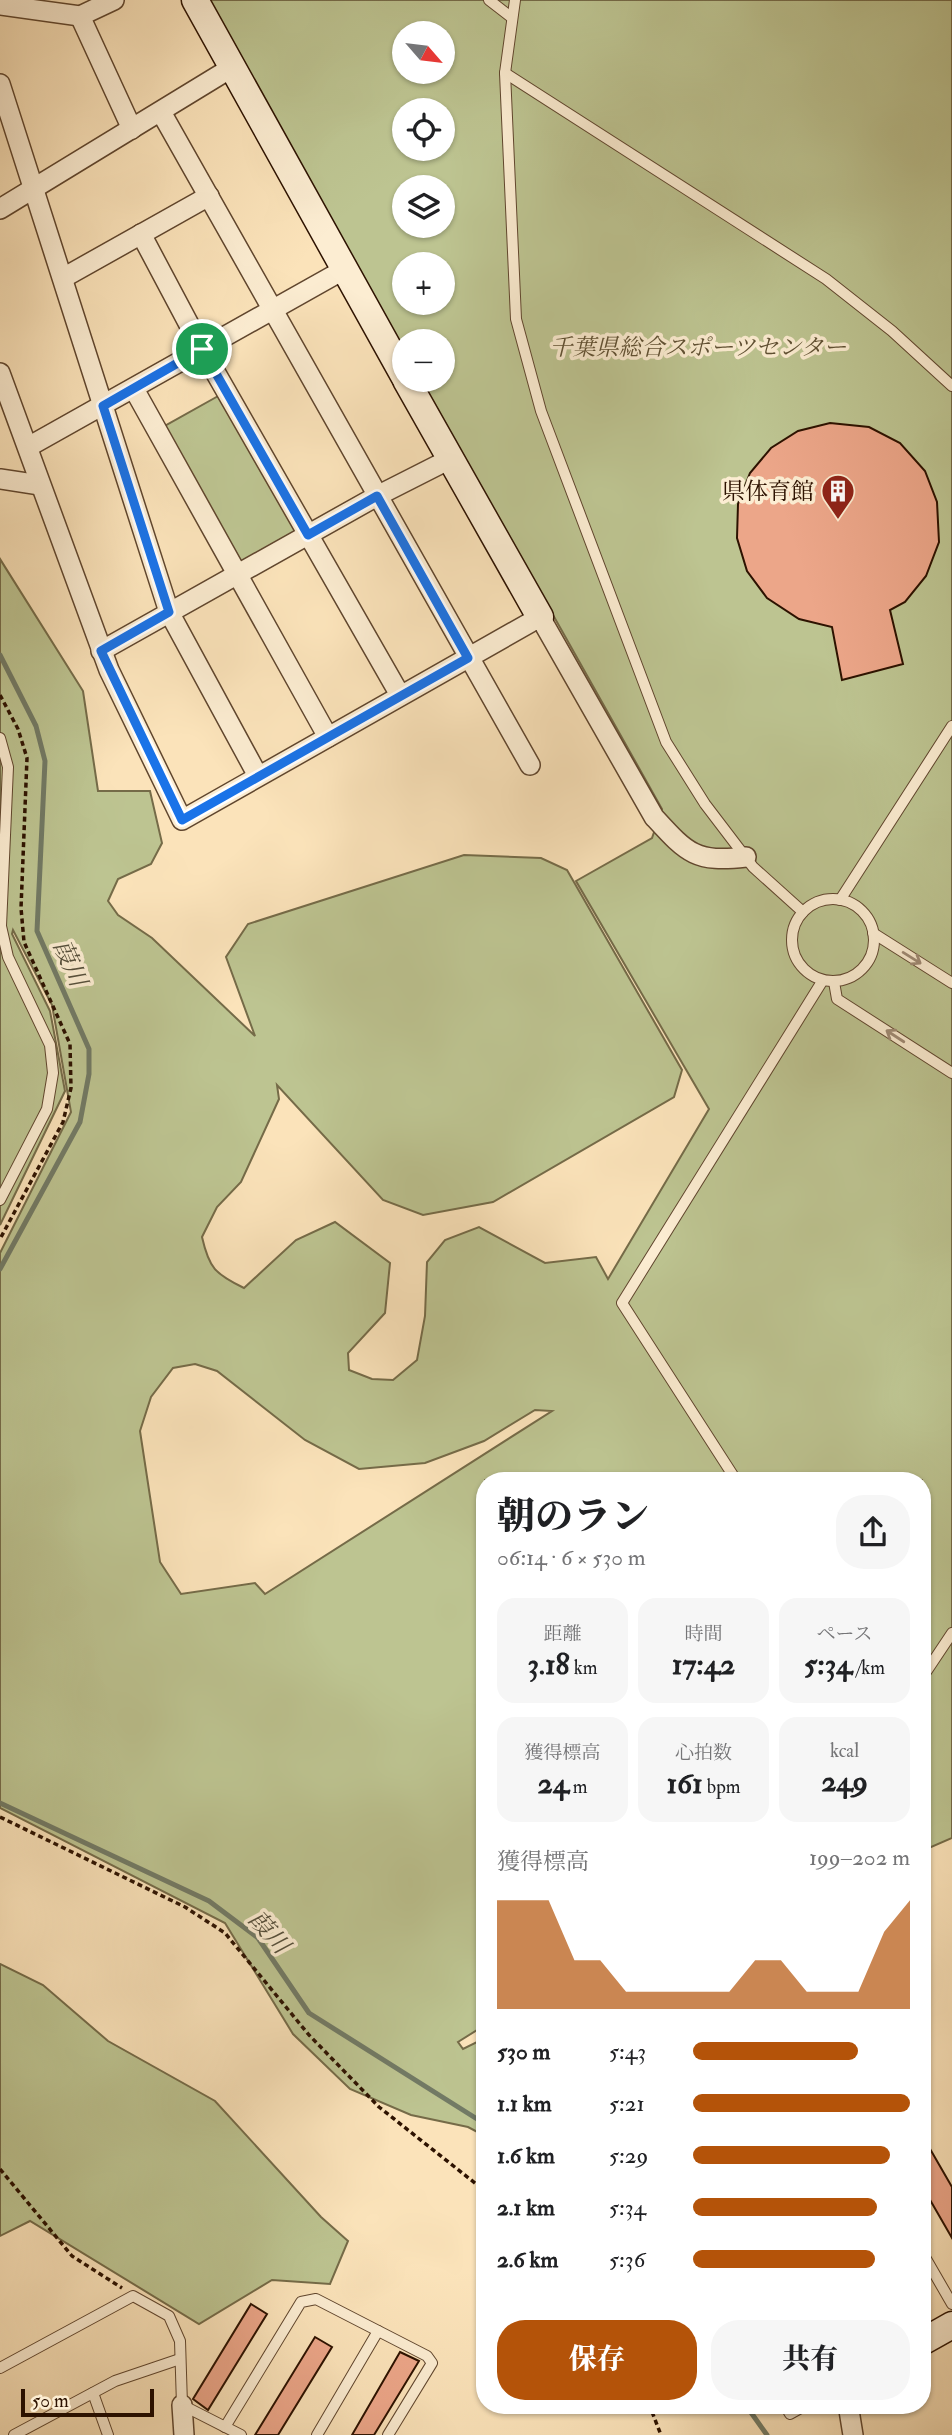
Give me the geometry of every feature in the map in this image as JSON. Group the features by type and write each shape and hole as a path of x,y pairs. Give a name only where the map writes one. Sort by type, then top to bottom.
{"street":[{"path":"0,5 80,16 114,0"},
{"path":"195,0 392,354"},
{"path":"80,16 132,129"},
{"path":"0,209 232,68"},
{"path":"0,84 32,191 63,278 169,612 258,776"},
{"path":"161,112 530,765"},
{"path":"63,278 209,196"},
{"path":"141,234 202,349 400,695"},
{"path":"28,447 345,269"},
{"path":"0,373 101,651 182,820 540,617"},
{"path":"134,389 328,737"},
{"path":"413,392 654,817 678,843 701,858 717,860 746,857"},
{"path":"101,651 377,496 450,459"},
{"path":"0,479 40,485"},
{"path":"931,2336 951,2324"},
{"path":"182,2404 184,2435"},
{"path":"850,2414 853,2435"}],"lane":[{"path":"489,0 511,17"},
{"path":"514,0 505,73 516,319 541,411 666,742 705,804 746,857 803,912"},
{"path":"505,73 826,279 892,331 952,386"},
{"path":"840,900 952,726"},
{"path":"0,738 8,767 1,926 8,957 50,1045 53,1073 47,1109 0,1200"},
{"path":"873,933 872,952 866,965 854,976 829,981 805,971 798,963 792,945 793,931 803,912 824,900 840,900 860,909 873,933 952,984"},
{"path":"829,981 837,999 952,1073"},
{"path":"731,1472 622,1303 829,981"},
{"path":"931,1664 952,1633"},
{"path":"931,2274 951,2324"},
{"path":"0,2368 133,2296 169,2316 180,2341 182,2404 240,2435"},
{"path":"225,2427 302,2302 316,2299 427,2356 432,2363 388,2435"},
{"path":"317,2435 378,2331"},
{"path":"14,2435 136,2372 180,2359"},
{"path":"93,2393 108,2435"}],"path":[{"path":"0,695 18,729 27,758 21,908 24,942 70,1044 71,1088 63,1122 0,1240"},
{"path":"0,1817 185,1907 225,1933 309,2035 379,2107 476,2184"},
{"path":"0,2169 72,2256 133,2296"},
{"path":"653,2414 662,2435"}],"green space":[{"name":"千葉県総合スポーツセンター","path":"207,0 952,0 952,1838 931,1847 931,1472 476,1472 476,2031 458,2042 463,2049 476,2042 476,2131 468,2127 411,2115 350,2089 293,2034 225,1923 0,1808 0,1253 71,1112 52,1005 13,930 12,934 50,1011 65,1091 0,1225 0,559 83,691 98,791 150,791 162,843 151,864 118,879 108,901 118,915 152,938 255,1036 226,957 248,924 464,855 541,858 567,870 682,1070 674,1097 493,1202 423,1215 383,1200 277,1085 279,1099 241,1182 217,1207 202,1237 207,1256 220,1274 244,1288 296,1240 335,1222 390,1263 385,1313 348,1353 349,1370 372,1379 393,1380 417,1360 425,1316 427,1262 445,1240 479,1227 545,1263 596,1257 608,1279 709,1109 576,881 652,838 662,809 428,392 455,392 455,329 392,330","holes":["195,1364 217,1371 305,1440 359,1469 425,1463 484,1441 535,1410 552,1411 265,1594 255,1583 181,1594 160,1562 140,1431 151,1397 173,1368"]},
{"path":"220,395 297,532 239,564 163,427"},
{"path":"0,1964 43,1985 108,2041 215,2101 321,2217 348,2241 330,2284 272,2280 199,2324 30,2221 0,2236"}],"building":[{"name":"県体育館","path":"830,423 869,427 900,443 925,471 937,502 939,542 926,576 905,602 890,610 903,664 842,680 832,627 799,619 767,598 747,571 737,538 738,504 750,473 771,448 798,431"},
{"path":"931,2151 952,2187 952,2238 931,2202"},
{"path":"251,2304 267,2314 208,2410 193,2399"},
{"path":"315,2337 332,2347 278,2435 255,2435"},
{"path":"400,2352 419,2361 374,2435 352,2435"}],"waterway":[{"name":"葭川","path":"0,655 36,726 45,761 37,931 89,1049 89,1074 80,1122 0,1269"},
{"name":"葭川","path":"0,1803 209,1901 258,1938 309,2013 476,2118"},
{"name":"葭川","path":"752,2414 767,2435"}],"place":[{"name":"県体育館","path":"838,521"}],"route":[{"path":"202,349 308,535 377,496 468,658 182,820 101,651 169,612 103,406 202,349"}]}
